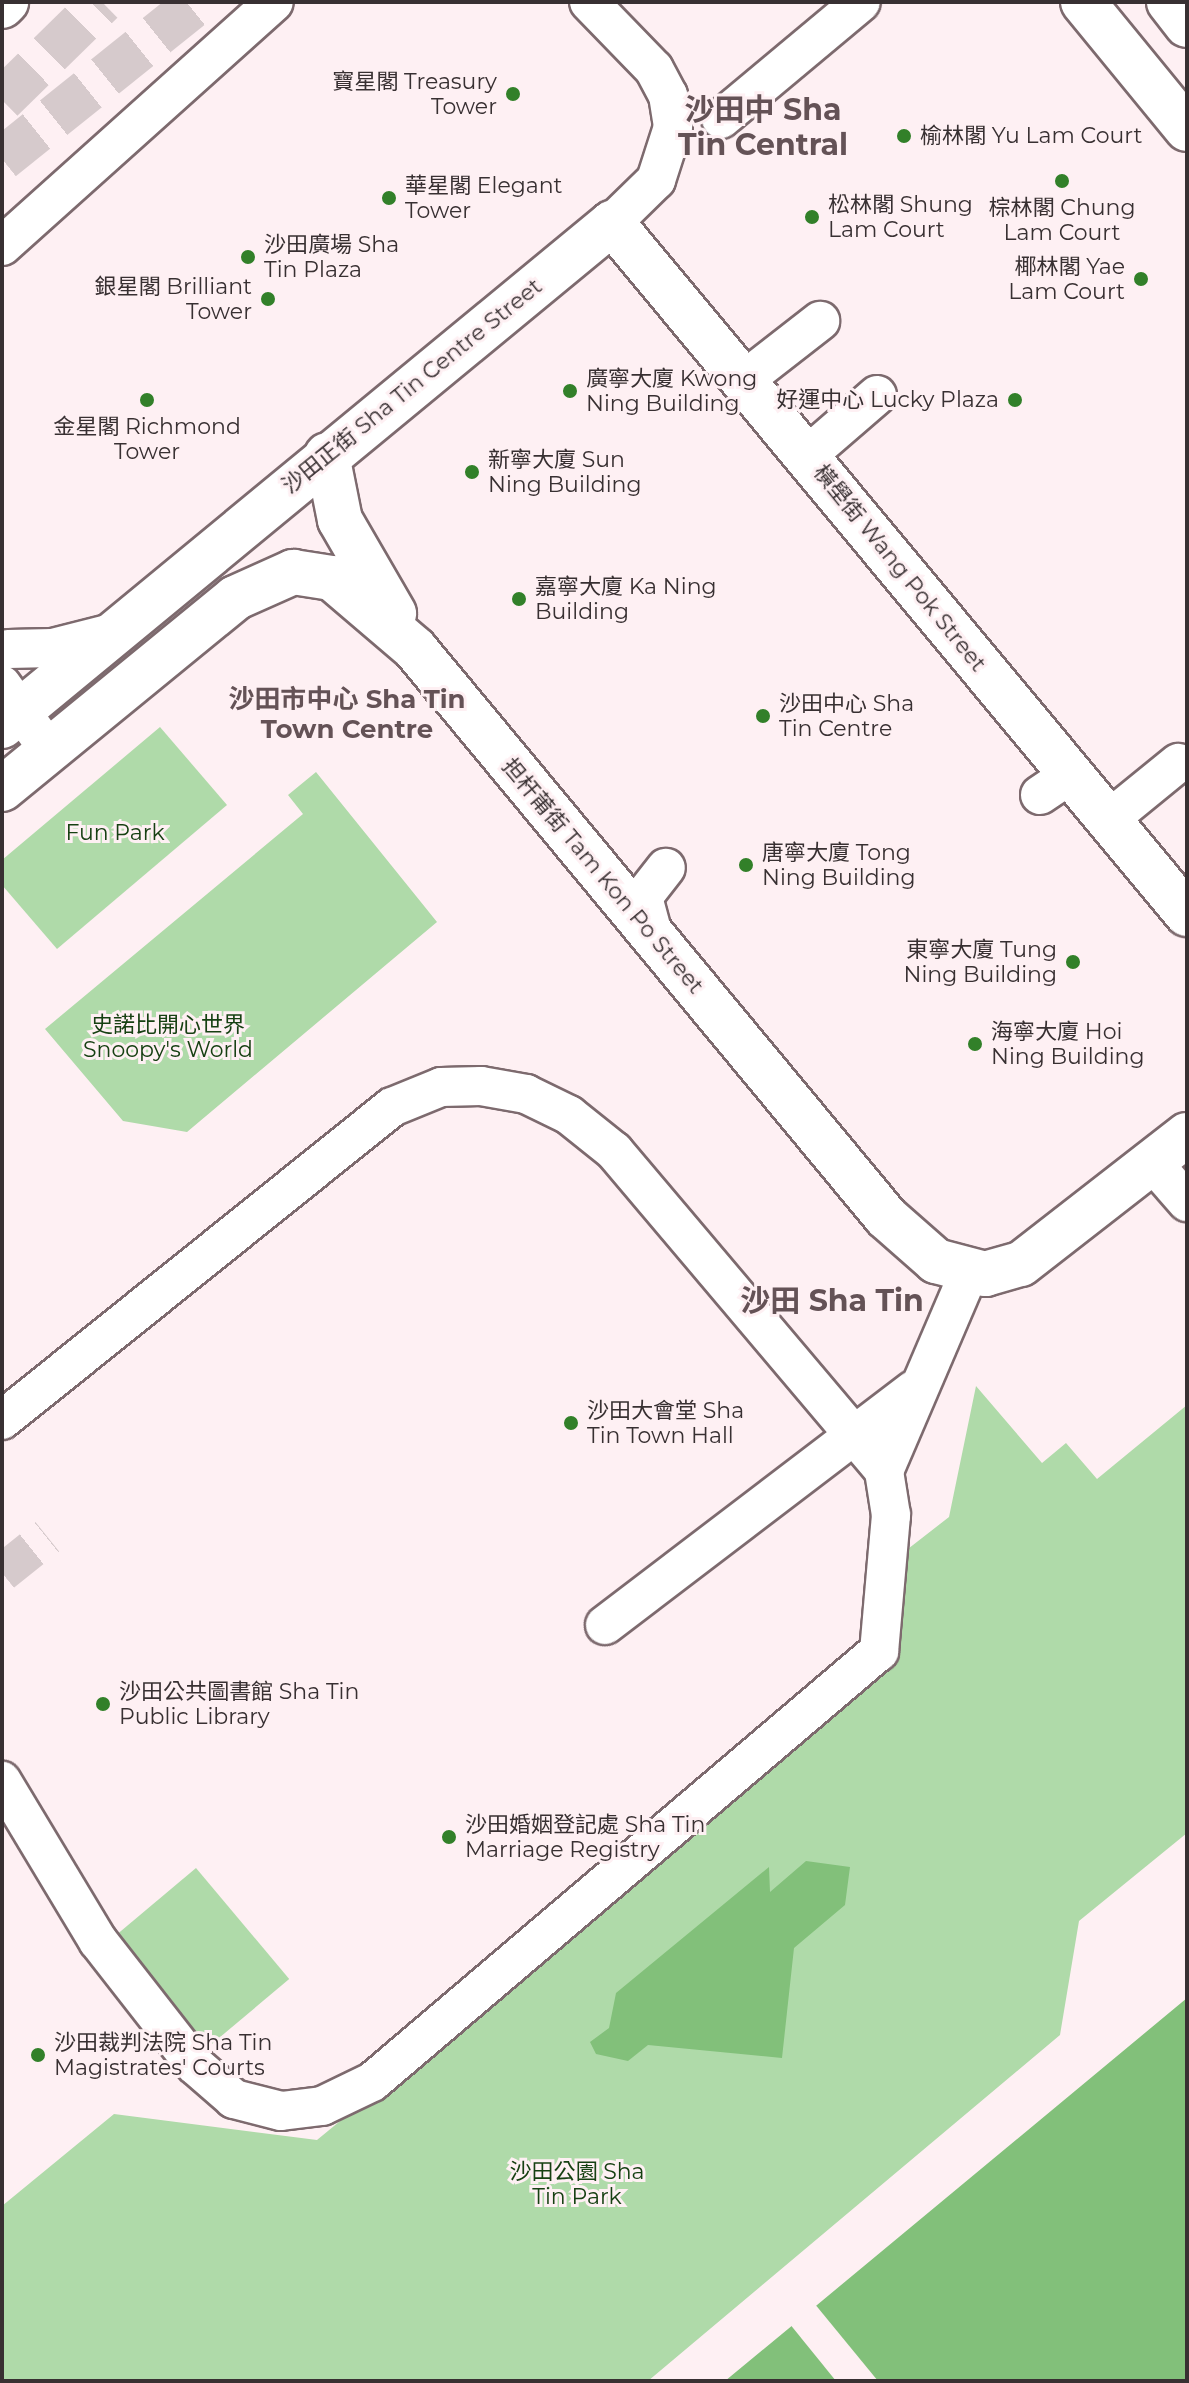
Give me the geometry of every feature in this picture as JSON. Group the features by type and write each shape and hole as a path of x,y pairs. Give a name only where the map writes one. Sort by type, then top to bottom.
{"main road":[{"path":"1083,2 1187,129"},
{"path":"1169,2 1187,25"},
{"name":"橫壆街 Wang Pok Street","path":"612,223 743,381 809,454 1187,914"},
{"name":"沙田正街 Sha Tin Centre Street","path":"8,693 112,633 612,223"},
{"path":"327,455 340,520 415,649"},
{"name":"担杆莆街 Tam Kon Po Street","path":"48,749 205,620 293,572 332,578 358,593 415,649 901,1234 936,1261 969,1273"},
{"path":"2,789 48,749"},
{"path":"969,1273 1002,1270 1044,1251 1187,1135"}],"street":[{"path":"2,246 274,2"},
{"name":"沙田正街 Sha Tin Centre Street","path":"589,2 654,69 668,95 673,127 656,180 612,223"},
{"path":"721,119 861,2"},
{"path":"743,381 820,321"},
{"path":"809,454 877,395"},
{"path":"48,749 8,693 53,648 112,633"},
{"path":"1040,795 1065,778 1098,808 1178,763"},
{"path":"654,938 643,897 666,868"},
{"path":"2,1420 392,1107 441,1087 481,1086 547,1105 614,1151 884,1471"},
{"path":"1153,1163 1187,1202"},
{"path":"2,1781 98,1941 195,2065 234,2099 281,2111 322,2106 372,2082 879,1651 891,1515 884,1471 913,1390 943,1342 969,1273"},
{"path":"605,1625 850,1433 913,1390"}],"green space":[{"name":"Fun Park","path":"160,727 227,805 57,949 2,885 2,860"},
{"name":"史諾比開心世界 Snoopy's World","path":"316,772 437,922 187,1132 123,1121 45,1029 303,814 288,795"},
{"name":"沙田公園 Sha Tin Park","path":"976,1386 1042,1463 1066,1443 1097,1479 1187,1405 1187,1833 1079,1921 1060,2035 648,2381 2,2381 2,2206 114,2114 317,2140 891,1668 904,1552 949,1517"},
{"path":"196,1868 289,1979 206,2048 113,1937"}],"shaded area":[{"path":"806,1861 850,1867 845,1905 794,1948 782,2058 648,2045 628,2061 596,2054 590,2042 609,2028 616,1993 769,1867 770,1892"},
{"path":"1187,1998 1187,2381 725,2381 811,2310"}],"pier":[{"path":"814,2303 878,2381 836,2381 789,2323"}],"tunnel":[{"path":"2,100 102,2"},
{"path":"2,159 198,2"},
{"path":"2,1573 47,1537"}],"place":[{"name":"寶星閣 Treasury Tower","path":"513,94"},
{"name":"榆林閣 Yu Lam Court","path":"904,136"},
{"name":"棕林閣 Chung Lam Court","path":"1062,181"},
{"name":"華星閣 Elegant Tower","path":"389,198"},
{"name":"松林閣 Shung Lam Court","path":"812,217"},
{"name":"沙田廣場 Sha Tin Plaza","path":"248,257"},
{"name":"椰林閣 Yae Lam Court","path":"1141,279"},
{"name":"銀星閣 Brilliant Tower","path":"268,299"},
{"name":"廣寧大廈 Kwong Ning Building","path":"570,391"},
{"name":"金星閣 Richmond Tower","path":"147,400"},
{"name":"好運中心 Lucky Plaza","path":"1015,400"},
{"name":"新寧大廈 Sun Ning Building","path":"472,472"},
{"name":"嘉寧大廈 Ka Ning Building","path":"519,599"},
{"name":"沙田中心 Sha Tin Centre","path":"763,716"},
{"name":"唐寧大廈 Tong Ning Building","path":"746,865"},
{"name":"東寧大廈 Tung Ning Building","path":"1073,962"},
{"name":"海寧大廈 Hoi Ning Building","path":"975,1044"},
{"name":"沙田大會堂 Sha Tin Town Hall","path":"571,1423"},
{"name":"沙田公共圖書館 Sha Tin Public Library","path":"103,1704"},
{"name":"沙田婚姻登記處 Sha Tin Marriage Registry","path":"449,1837"},
{"name":"沙田裁判法院 Sha Tin Magistrates' Courts","path":"38,2055"}],"district":[{"name":"沙田中 Sha Tin Central","path":"763,127"},
{"name":"沙田市中心 Sha Tin Town Centre","path":"347,715"},
{"name":"沙田 Sha Tin","path":"832,1301"}]}
